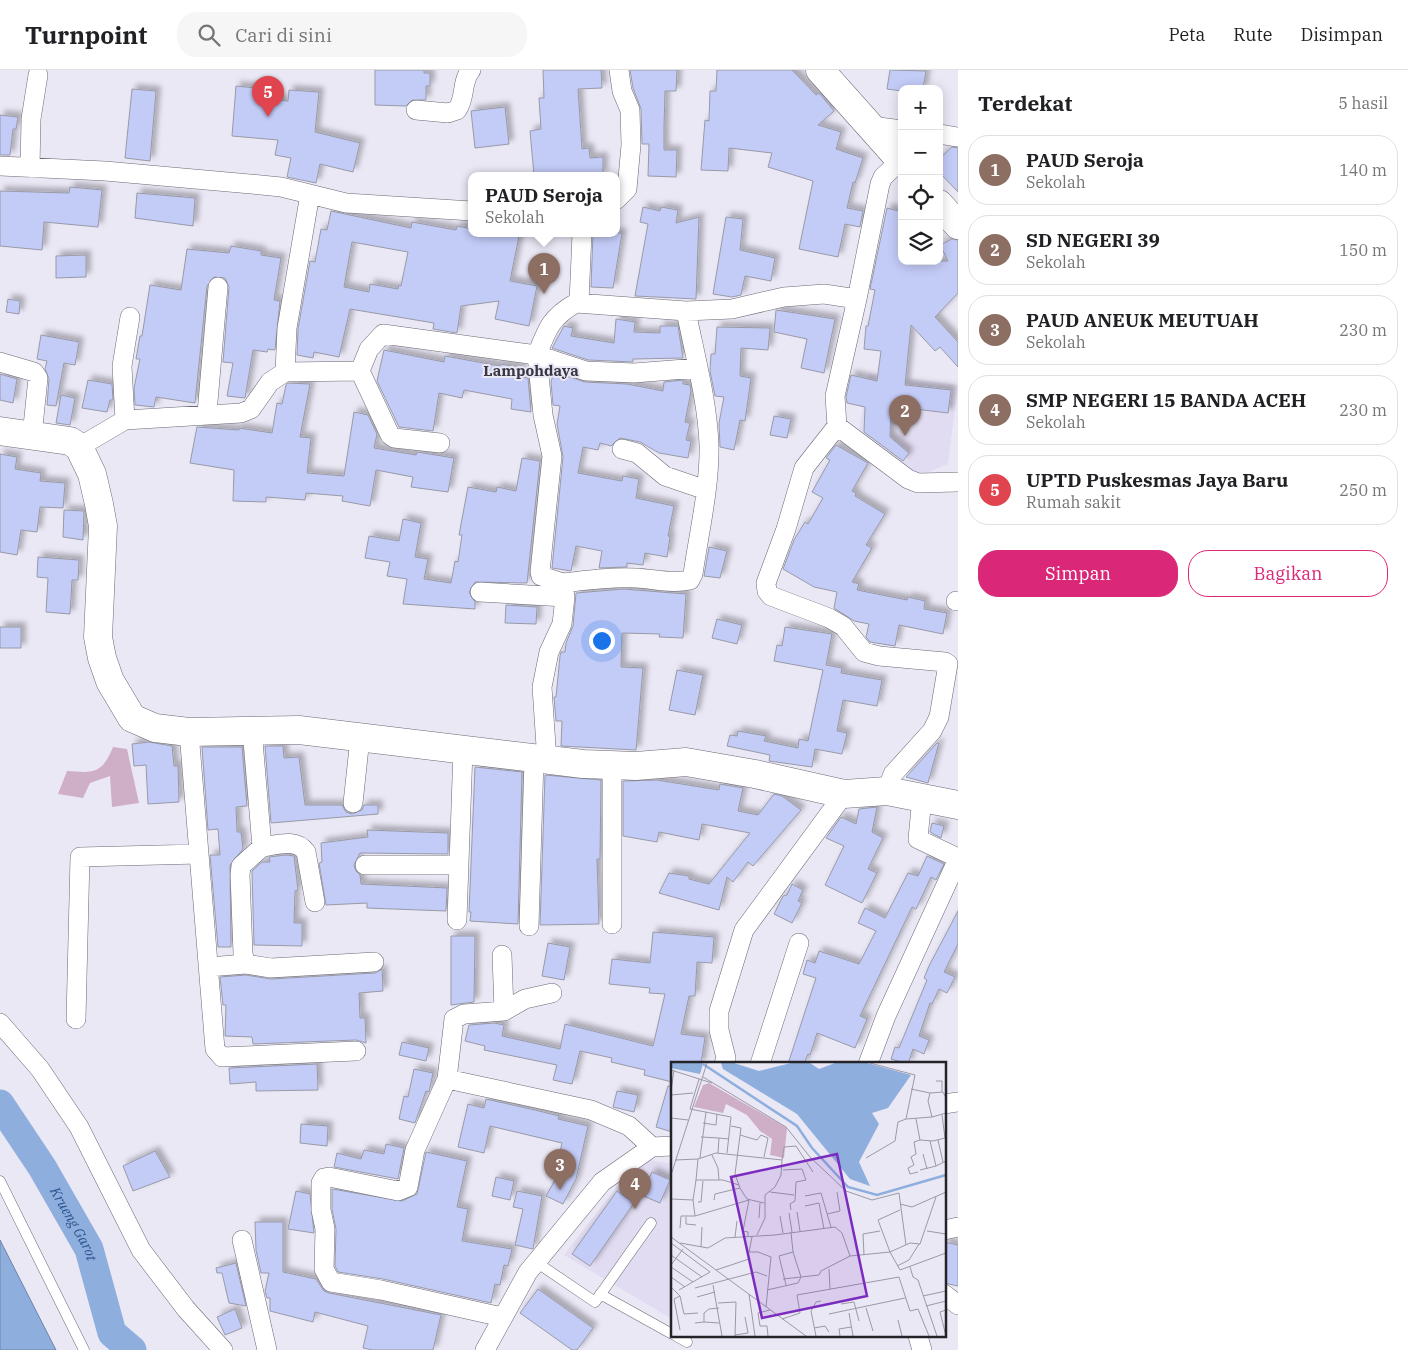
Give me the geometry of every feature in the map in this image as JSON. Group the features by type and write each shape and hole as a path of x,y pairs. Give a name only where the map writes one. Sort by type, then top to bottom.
{"street":[{"path":"416,110 448,113 457,110 465,94 466,76 471,70"},
{"path":"619,70 622,91 630,110 631,145 627,189 620,196"},
{"path":"820,70 898,158"},
{"path":"30,168 31,119 38,75"},
{"path":"871,126 898,129"},
{"path":"943,135 958,137"},
{"path":"887,791 892,774 932,731 940,717 948,664 945,662 880,656 864,652 843,626 829,618 771,596 766,591 766,583 786,529 804,468 837,426 835,396 880,184 883,177 898,164"},
{"path":"0,166 104,171 261,185 346,203 468,211"},
{"path":"285,372 287,328 310,194"},
{"path":"943,208 958,225"},
{"path":"579,303 582,237"},
{"path":"206,413 218,287"},
{"path":"564,590 541,576 540,572 552,456 543,415 537,355 548,327 560,312 579,303 686,312 732,309 784,296 824,294 857,299"},
{"path":"480,592 564,590 593,579 637,578 678,583 690,580 693,574 706,490 709,445 704,392 686,312"},
{"path":"125,420 122,366 130,317"},
{"path":"440,443 394,438 390,435 360,371 369,349 383,334 537,355 586,371 634,373 698,368"},
{"path":"0,362 34,372 38,378 32,436"},
{"path":"80,447 125,420 206,413 241,413 251,409 270,382 285,372 360,371"},
{"path":"837,426 908,479 918,483 958,482"},
{"path":"0,431 70,441 80,447 92,474 103,526 98,637 102,658 110,682 132,718 155,728 189,732 299,730 540,760 636,766 686,762 708,764 844,794 887,791 958,805"},
{"path":"622,449 637,453 665,476 706,490"},
{"path":"529,926 540,760 542,687 549,652 562,624 564,590"},
{"path":"252,730 262,847"},
{"path":"189,732 215,1049 222,1057 356,1051"},
{"path":"353,803 360,738"},
{"path":"457,920 463,750"},
{"path":"612,765 612,924"},
{"path":"729,1062 718,1030 719,1011 744,930 844,794"},
{"path":"869,1062 886,1016 958,859 918,839 922,797"},
{"path":"246,964 243,954 240,875 242,866 262,847 294,843 302,846 306,852 315,902"},
{"path":"76,1019 80,857 199,854"},
{"path":"365,865 459,864"},
{"path":"761,1062 799,944"},
{"path":"502,954 504,1010"},
{"path":"208,967 246,964 271,968 374,962"},
{"path":"502,1317 381,1290 331,1282 324,1270 325,1229 321,1210 321,1182 324,1178 329,1177 398,1191 408,1187 415,1150 447,1079 454,1018 464,1014 504,1010 525,999 552,993"},
{"path":"0,1023 40,1069 80,1126 141,1250 186,1309 223,1350"},
{"path":"447,1079 591,1110 629,1126 652,1146"},
{"path":"485,1350 528,1272 602,1182 652,1146 671,1146"},
{"path":"242,1240 267,1350"},
{"path":"946,1296 958,1305"}],"lane":[{"path":"0,1181 84,1350"},
{"path":"536,1262 595,1302 651,1223"},
{"path":"600,1294 671,1333"},
{"path":"680,1338 688,1342"}],"shaded area":[{"path":"869,373 958,385 948,464 912,479 856,447"},
{"path":"113,747 127,749 139,803 112,807 110,776 90,783 83,798 58,794 67,771 84,772 96,770 105,762"},
{"path":"639,1158 671,1164 671,1318 564,1255"}],"water":[{"path":"0,1240 56,1350 0,1350"}],"building":[{"path":"375,70 424,70 424,73 430,73 430,86 426,86 426,100 412,100 406,106 375,105"},
{"path":"543,70 601,70 602,88 578,89 582,149 589,148 590,158 603,157 603,172 534,172 530,131 541,129 539,98 544,98"},
{"path":"630,70 677,70 676,91 665,91 664,127 664,150 677,150 676,177 648,176 649,144 642,144 641,109 633,88"},
{"path":"717,70 792,70 816,95 819,93 834,111 818,125 841,132 836,149 863,158 855,183 853,182 847,208 863,211 860,227 845,224 838,257 799,249 813,181 768,167 772,153 729,148 728,171 701,170 705,120 709,121 710,91 716,91"},
{"path":"890,70 926,71 924,85 898,85 898,90 887,89"},
{"path":"236,86 256,88 255,98 288,101 289,90 319,92 315,132 360,143 353,172 320,164 316,183 287,177 291,158 275,155 278,140 232,136"},
{"path":"132,89 156,91 150,161 125,158"},
{"path":"505,107 509,144 475,148 471,111"},
{"path":"0,115 18,117 16,129 13,129 10,155 0,155"},
{"path":"952,147 958,148 958,192 943,176 943,155"},
{"path":"70,187 102,190 98,227 44,222 42,250 0,246 0,191 69,193"},
{"path":"137,193 195,198 193,226 135,218"},
{"path":"643,207 660,211 661,207 678,210 676,223 699,217 696,299 635,296 648,224 640,222"},
{"path":"887,208 898,211 898,265 943,265 943,261 948,261 943,251 943,244 952,239 958,240 958,293 935,317 958,342 958,367 940,347 935,351 911,325 905,385 951,390 948,413 891,406 890,437 909,453 903,461 864,432 865,407 847,403 846,397 851,375 877,381 881,351 864,349 866,326 868,326 875,290 870,289"},
{"path":"331,211 411,228 412,222 456,230 457,226 468,228 468,237 519,237 510,281 537,286 529,326 495,319 499,301 461,306 457,333 433,329 434,323 350,309 339,357 314,352 313,358 297,355 298,329 310,261 315,262 321,229 327,230","holes":["352,242 408,252 401,286 399,285 398,289 370,284 369,292 344,287"]},
{"path":"726,217 743,219 740,250 775,258 771,281 745,276 741,295 732,297 713,294"},
{"path":"620,233 622,233 613,288 591,287 593,237 620,237"},
{"path":"231,246 261,251 261,255 281,258 274,300 280,301 275,350 268,349 267,352 253,350 245,398 227,396 233,363 223,362 229,287 225,278 214,277 207,286 195,403 156,397 154,407 135,405 134,388 140,359 136,359 140,336 142,336 150,285 181,290 187,249 229,253"},
{"path":"86,255 86,277 56,278 56,256"},
{"path":"8,299 20,301 19,314 6,312"},
{"path":"776,310 835,319 824,373 801,368 807,339 774,332"},
{"path":"616,319 635,322 634,332 660,333 660,326 678,326 683,358 633,359 633,362 588,360 552,348 564,326 573,328 571,336 614,343"},
{"path":"717,327 770,328 768,350 741,348 740,376 751,378 745,421 740,420 734,450 720,447 719,423 724,397 715,396 710,371 711,354 715,354"},
{"path":"41,335 79,342 75,365 64,363 56,406 47,405 49,379 45,369 47,361 37,359"},
{"path":"384,350 444,362 445,356 522,368 520,377 528,378 531,412 511,409 512,399 464,390 462,398 439,393 433,431 399,427 377,381"},
{"path":"554,372 585,382 627,384 663,391 664,382 683,380 683,384 690,385 691,391 685,422 690,423 686,440 691,441 688,458 659,453 640,442 620,438 611,446 600,443 598,450 583,447 578,473 622,481 623,476 639,479 636,498 674,506 668,536 670,537 667,557 645,553 643,565 627,563 627,567 599,568 602,551 576,546 571,571 552,568 563,457 557,424 560,406 553,405 551,382"},
{"path":"0,374 17,379 13,403 0,400"},
{"path":"88,380 112,384 113,400 110,400 107,412 82,408"},
{"path":"288,383 310,384 300,437 311,438 307,473 344,476 354,412 368,415 377,434 374,448 416,455 417,452 454,458 448,492 411,487 413,477 376,470 370,506 342,501 343,496 306,493 305,500 266,497 266,502 233,501 234,470 190,463 197,427 239,430 239,428 272,433 277,403 282,404"},
{"path":"61,395 75,398 70,425 56,423"},
{"path":"774,416 791,419 787,438 770,435"},
{"path":"836,445 868,463 852,491 856,493 855,496 885,514 866,545 872,548 852,582 859,584 857,590 907,600 908,597 925,601 924,609 947,613 943,634 899,625 895,646 870,642 866,637 869,624 854,621 834,608 837,592 814,587 783,569 794,540 805,522 808,524 823,498 812,492 830,460 826,458"},
{"path":"0,454 17,457 15,469 41,473 40,481 65,483 63,508 40,507 37,532 21,530 17,555 0,552"},
{"path":"522,458 540,461 527,583 475,582 469,592 475,602 475,609 403,604 407,579 387,576 390,562 365,558 369,536 399,541 403,519 421,523 415,557 428,559 424,579 451,583 455,561 458,562 462,535 459,535 468,487 496,492 497,487 516,491"},
{"path":"64,510 84,511 83,540 63,537"},
{"path":"709,547 727,551 720,578 704,576"},
{"path":"38,557 79,560 78,580 72,580 70,614 46,612 48,578 37,577"},
{"path":"623,589 686,594 683,638 659,637 660,634 622,633 621,667 643,668 636,750 561,746 562,721 556,721 554,697 556,697 561,652 565,652 566,643 573,626 576,593"},
{"path":"506,605 537,607 536,624 505,623"},
{"path":"717,619 742,625 737,644 712,638"},
{"path":"0,627 21,627 21,648 0,648"},
{"path":"785,627 832,634 826,665 842,668 841,673 882,680 877,706 843,700 837,731 847,733 842,754 815,749 812,767 769,761 770,755 727,746 730,735 737,736 738,731 766,736 764,741 798,748 799,739 808,741 823,670 774,661 777,645 782,646"},
{"path":"677,670 703,675 695,715 669,710"},
{"path":"149,742 172,746 174,766 178,766 179,802 148,804 146,765 134,766 132,744"},
{"path":"939,743 928,783 906,777"},
{"path":"265,746 283,746 284,758 299,757 305,805 342,805 346,812 352,814 362,810 364,805 378,805 378,814 271,823"},
{"path":"202,747 242,747 247,806 236,807 237,832 241,832 243,849 230,865 231,947 218,947 210,855 220,855 218,829 208,830"},
{"path":"475,767 522,772 518,924 470,921"},
{"path":"545,775 601,780 600,859 597,859 599,924 540,925"},
{"path":"657,780 719,790 720,784 743,788 738,811 758,815 774,794 782,796 801,810 753,866 748,862 733,882 727,877 719,910 659,893 669,873 689,876 689,879 709,884 750,833 702,824 699,840 659,832 657,842 623,836 623,781"},
{"path":"877,807 872,832 883,838 868,869 877,873 862,903 825,885 844,846 826,838 841,817 856,824 859,809"},
{"path":"932,823 944,826 941,838 930,832"},
{"path":"367,830 448,833 448,854 360,853 354,865 360,875 361,884 447,888 446,911 367,908 367,903 326,905 319,863 322,862 321,843 368,837"},
{"path":"294,856 298,890 295,891 294,923 302,923 302,946 254,945 252,871 262,862 270,862 269,857"},
{"path":"927,856 944,864 936,880 931,877 916,909 912,907 860,1016 867,1019 855,1048 817,1033 810,1055 808,1054 805,1062 789,1062 816,978 803,974 807,960 815,963 819,951 859,964 876,931 858,923 865,908 885,918 908,873 918,876"},
{"path":"792,884 803,890 798,901 802,903 792,923 774,914 783,896 787,895"},
{"path":"958,911 958,944 944,972 955,977 947,993 939,989 932,1004 930,1003 919,1036 929,1040 924,1054 913,1049 909,1062 891,1059 895,1047 899,1048 927,980 924,978"},
{"path":"653,932 714,937 712,963 697,962 695,996 689,996 681,1034 705,1037 701,1062 671,1062 671,1082 644,1075 645,1070 611,1062 612,1058 580,1051 572,1084 553,1080 557,1065 484,1050 485,1046 465,1041 469,1025 494,1023 504,1025 502,1036 560,1049 565,1024 653,1046 665,994 649,993 650,988 609,984 612,959 650,963"},
{"path":"451,936 475,936 474,1002 451,1005"},
{"path":"548,943 570,947 564,980 542,976"},
{"path":"382,969 383,991 359,993 360,1018 365,1018 366,1043 356,1040 253,1044 252,1037 225,1036 226,1005 223,1005 220,977 246,975 271,979 375,973"},
{"path":"402,1042 429,1048 426,1061 399,1055"},
{"path":"317,1064 318,1090 256,1091 256,1082 230,1084 229,1068"},
{"path":"414,1069 433,1073 429,1092 426,1091 415,1123 399,1119 404,1096 408,1097"},
{"path":"668,1086 671,1086 671,1132 656,1127"},
{"path":"617,1091 638,1095 634,1112 613,1107"},
{"path":"486,1099 559,1116 558,1119 588,1126 576,1179 563,1204 546,1196 560,1171 556,1170 562,1143 490,1126 484,1153 458,1147 468,1104 484,1108"},
{"path":"301,1124 328,1126 327,1146 300,1143"},
{"path":"386,1144 404,1148 398,1179 334,1167 337,1153 361,1159 364,1150 384,1154"},
{"path":"155,1151 170,1177 133,1191 123,1166"},
{"path":"426,1152 467,1161 457,1207 468,1209 462,1241 512,1249 508,1266 504,1265 500,1285 495,1284 491,1303 383,1279 338,1272 335,1266 336,1229 332,1209 332,1189 402,1201 417,1194"},
{"path":"652,1172 670,1180 660,1203 641,1195"},
{"path":"496,1177 514,1181 510,1200 492,1196"},
{"path":"296,1191 310,1194 314,1233 288,1229"},
{"path":"517,1191 542,1196 533,1249 515,1245 523,1209 513,1207"},
{"path":"617,1191 634,1203 590,1266 572,1254"},
{"path":"255,1222 283,1222 283,1272 316,1279 324,1291 329,1293 441,1315 433,1350 373,1350 363,1348 368,1326 315,1312 313,1322 270,1311 270,1298 267,1298 265,1291 269,1273 261,1273 256,1250"},
{"path":"946,1242 958,1245 958,1286 946,1283"},
{"path":"236,1263 246,1306 229,1303 222,1273 217,1273 216,1268"},
{"path":"538,1289 593,1328 577,1350 572,1350 520,1313"},
{"path":"235,1309 242,1328 225,1335 217,1317"}],"waterway":[{"name":"Krueng Garot","path":"0,1104 42,1167 89,1249 112,1333 132,1350"}],"place":[{"name":"UPTD Puskesmas Jaya Baru","path":"268,117"},
{"name":"PAUD Seroja","path":"544,294"},
{"name":"SD NEGERI 39","path":"905,436"},
{"name":"PAUD ANEUK MEUTUAH","path":"560,1190"},
{"name":"SMP NEGERI 15 BANDA ACEH","path":"635,1209"}],"district":[{"name":"Lampohdaya","path":"531,371"}]}
